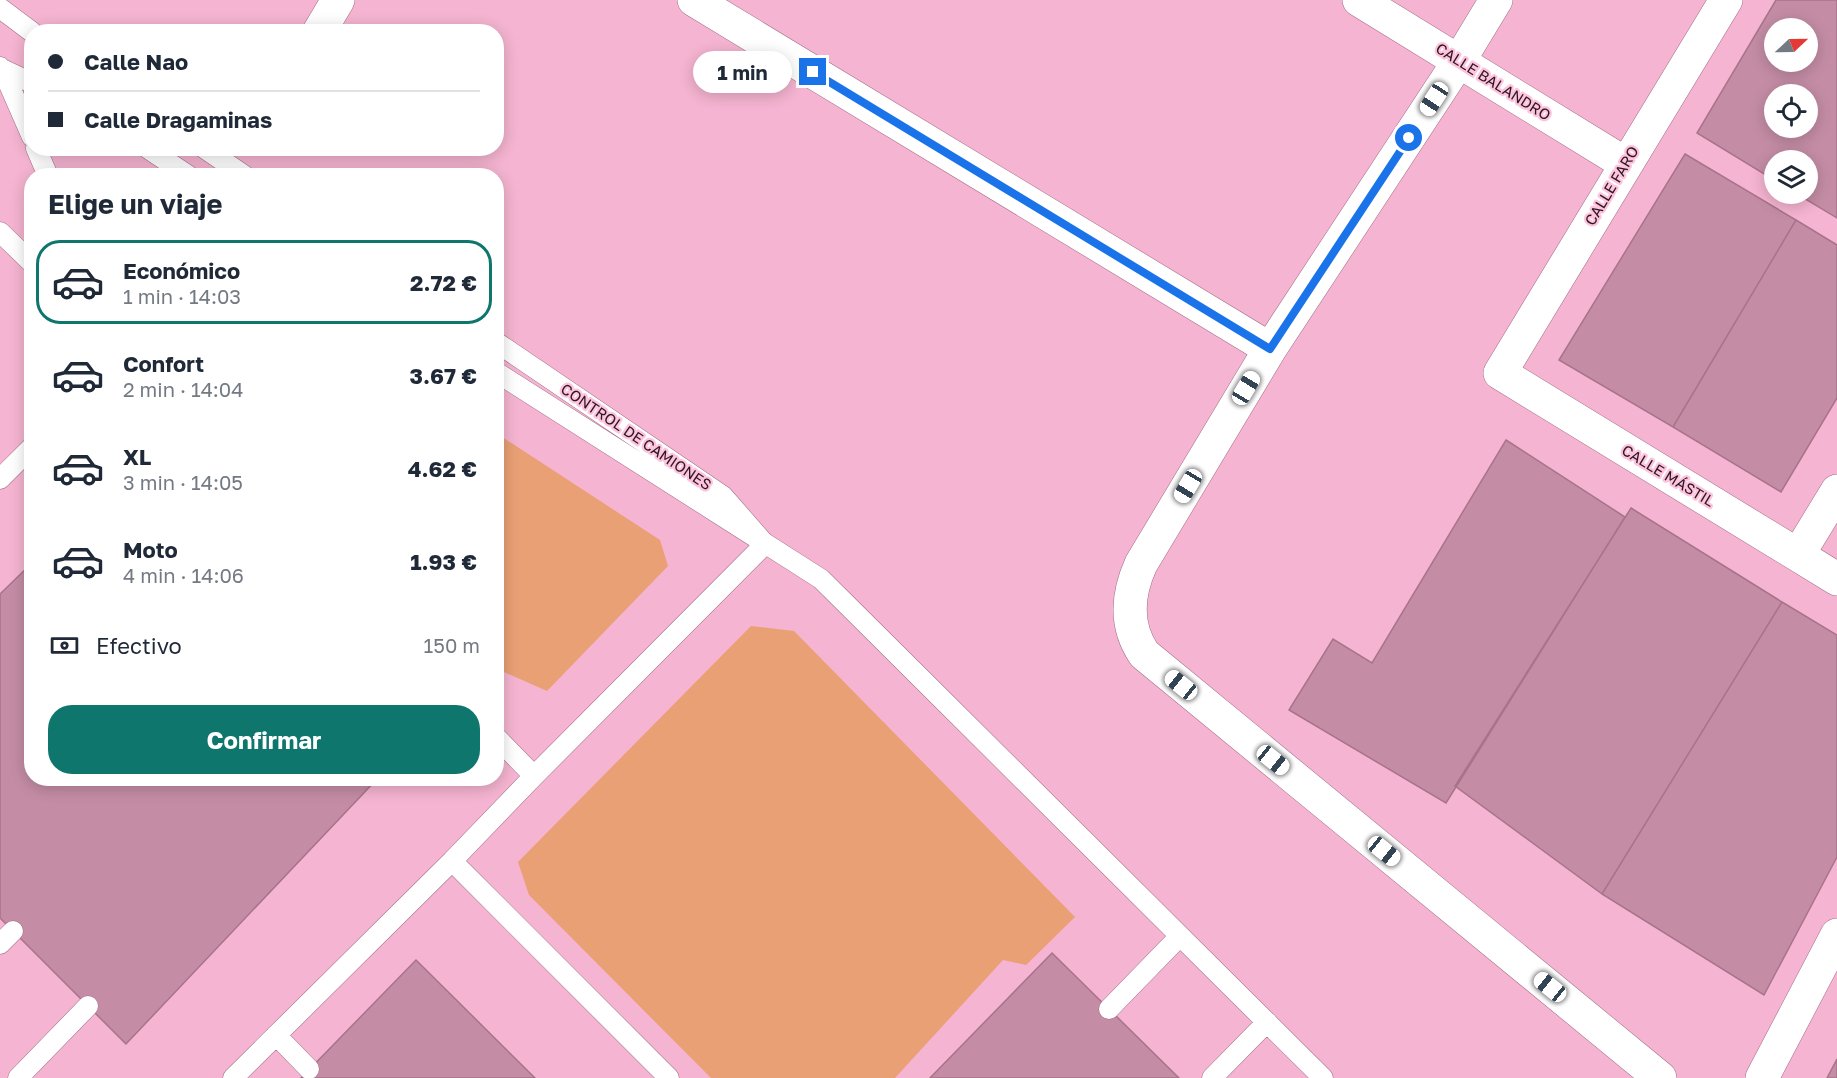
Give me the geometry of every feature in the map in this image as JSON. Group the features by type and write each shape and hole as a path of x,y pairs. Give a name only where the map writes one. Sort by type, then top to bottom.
{"street":[{"path":"324,24 338,0"},
{"path":"694,0 1270,349"},
{"name":"CALLE BALANDRO","path":"1359,0 1626,164"},
{"path":"1496,0 1459,61 1270,349 1140,564 1133,582 1130,620 1136,642 1144,654 1660,1078"},
{"name":"CALLE FARO","path":"1500,373 1726,0"},
{"name":"CALLE MÁSTIL","path":"1500,373 1837,579"},
{"path":"1798,555 1837,491"},
{"path":"1762,1078 1837,935"}],"lane":[{"path":"0,8 24,26"},
{"path":"1,69 24,79"},
{"path":"1,69 24,119"},
{"path":"159,156 177,168"},
{"path":"216,156 233,168"},
{"path":"0,232 24,255"},
{"name":"CONTROL DE CAMIONES","path":"504,347 723,496 765,544"},
{"path":"504,377 821,579 1323,1078"},
{"path":"0,479 24,455"},
{"path":"233,1078 452,861 765,544"},
{"path":"504,745 534,776"},
{"path":"452,861 669,1078"},
{"path":"1108,1009 1180,936"},
{"path":"18,1078 88,1006"},
{"path":"1212,1078 1267,1022"},
{"path":"276,1035 309,1069"}],"shaded area":[{"path":"0,0 1837,0 1837,1078 0,1078"},
{"path":"504,438 660,540 668,566 547,691 504,672"},
{"path":"751,626 794,631 1075,917 1026,965 1003,960 895,1078 711,1078 529,895 518,862"}],"building":[{"path":"1776,0 1837,0 1837,218 1814,204 1818,204 1818,150 1764,150 1764,174 1697,133 1764,20 1764,72 1818,72 1818,18 1765,18"},
{"path":"1685,154 1764,201 1764,204 1769,204 1796,220 1673,427 1559,360"},
{"path":"1796,220 1837,245 1837,398 1781,492 1673,427"},
{"path":"1506,440 1625,517 1446,803 1289,710 1333,639 1372,663"},
{"path":"1631,508 1782,602 1602,894 1455,786"},
{"path":"24,571 24,786 370,786 126,1044 0,918 0,594"},
{"path":"1782,602 1837,635 1837,857 1764,995 1602,894"},
{"path":"1052,953 1179,1078 930,1078"},
{"path":"416,960 535,1078 301,1078"},
{"path":"1837,1059 1837,1078 1827,1078"}],"route":[{"path":"813,72 1270,349 1409,138"}]}
